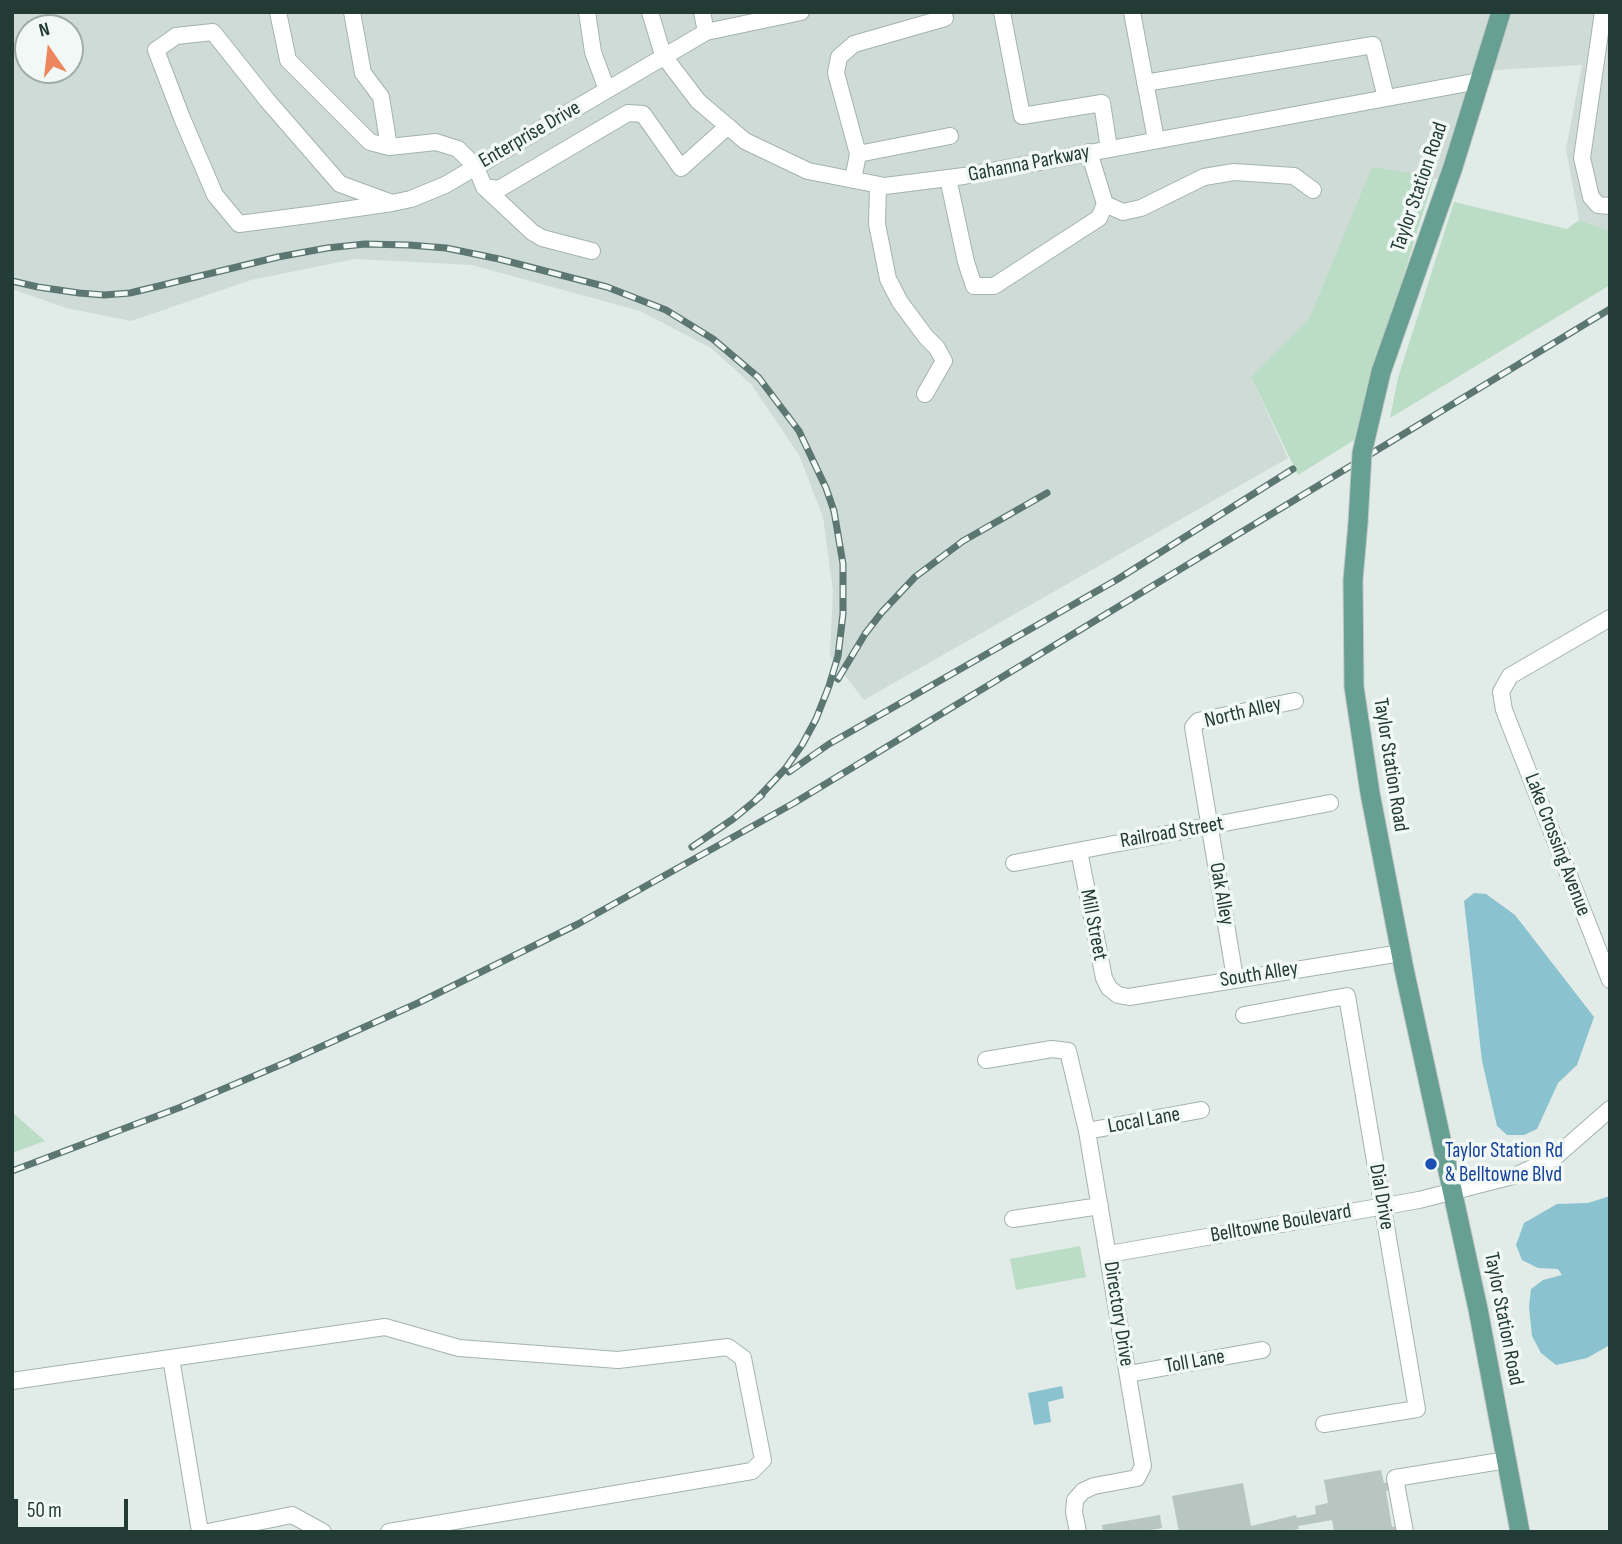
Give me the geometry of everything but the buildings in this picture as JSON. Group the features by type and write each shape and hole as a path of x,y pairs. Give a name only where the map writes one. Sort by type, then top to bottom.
{"main road":[{"name":"Taylor Station Road","path":"1500,12 1453,167 1381,372 1362,453 1353,580 1354,687 1370,793 1401,953 1453,1192 1520,1532"}],"street":[{"path":"278,12 288,61 370,142 389,147 436,142 458,149 476,167 484,187 532,232 542,238 592,251"},
{"path":"352,12 363,73 380,97 389,147"},
{"path":"587,12 595,60 607,90"},
{"name":"Gahanna Parkway","path":"650,12 663,55 698,101 746,141 808,171 885,186 948,178 1479,81"},
{"path":"702,12 706,32"},
{"name":"Enterprise Drive","path":"392,203 340,184 267,100 213,32 176,36 156,50 215,195 239,224 392,203 411,199 445,185 706,32 800,12"},
{"path":"1002,12 1022,116 1101,103 1109,149"},
{"path":"1132,12 1156,140"},
{"path":"1602,12 1583,158 1591,197 1598,205 1610,206"},
{"path":"853,180 858,154 836,73 839,57 854,44 945,18"},
{"path":"1145,83 1373,45 1386,98"},
{"path":"484,187 499,189 628,113 643,114 681,168 728,126"},
{"path":"858,154 950,136"},
{"path":"948,178 974,286 994,286 1099,218 1105,204 1089,152"},
{"path":"1105,204 1123,212 1141,208 1204,177 1234,172 1294,176 1313,190"},
{"path":"878,184 877,224 888,279 900,302 944,360 925,394"},
{"name":"Lake Crossing Avenue","path":"1610,618 1510,676 1501,692 1504,710 1610,980"},
{"name":"North Alley","path":"1193,727 1198,721 1295,701"},
{"name":"Oak Alley","path":"1193,727 1235,978"},
{"name":"Railroad Street","path":"1014,863 1330,803"},
{"name":"Mill Street","path":"1079,851 1104,978 1109,988 1118,995"},
{"name":"South Alley","path":"1118,995 1129,997 1401,953"},
{"name":"Dial Drive","path":"1244,1015 1347,996 1417,1409 1324,1424"},
{"name":"Directory Drive","path":"986,1060 1052,1049 1068,1051 1087,1131 1142,1458 1142,1473 1130,1481 1083,1490 1075,1500 1074,1512 1078,1532"},
{"name":"Belltowne Boulevard","path":"1109,1254 1383,1206 1453,1192 1517,1175 1554,1158 1610,1109"},
{"name":"Local Lane","path":"1087,1131 1200,1110"},
{"path":"1013,1219 1100,1206"},
{"path":"12,1381 385,1327 459,1348 618,1360 728,1347 743,1358 763,1460 752,1471 388,1532"},
{"name":"Toll Lane","path":"1128,1374 1262,1350"},
{"path":"171,1358 200,1532"},
{"path":"1405,1532 1395,1478 1507,1460"},
{"path":"208,1532 292,1515 323,1532"}],"shaded area":[{"path":"12,12 1610,12 1610,231 1579,220 1566,149 1582,65 1493,70 1456,182 1372,168 1309,320 1251,377 1288,458 864,700 830,656 833,591 823,517 799,455 751,384 711,348 640,311 472,265 355,259 251,280 131,321 66,308 12,289"}],"green space":[{"path":"1372,167 1434,177 1373,375 1359,437 1298,475 1251,377 1309,319"},
{"path":"1454,202 1567,229 1579,220 1610,231 1610,285 1390,418 1398,378"},
{"path":"12,1112 45,1141 12,1153"},
{"path":"1080,1246 1086,1277 1016,1290 1010,1259"}],"water":[{"path":"1474,893 1486,894 1515,915 1594,1017 1577,1065 1558,1083 1537,1129 1524,1135 1507,1135 1497,1126 1482,1061 1464,901"},
{"path":"1610,1196 1610,1345 1587,1358 1556,1365 1541,1353 1532,1336 1529,1307 1531,1289 1543,1280 1562,1275 1558,1269 1538,1268 1522,1260 1516,1245 1524,1223 1557,1204 1588,1203"},
{"path":"1062,1386 1064,1398 1048,1402 1051,1422 1034,1425 1028,1393"}],"railway":[{"path":"12,281 104,295 130,293 278,257 327,248 365,244 446,248 607,287 666,310 713,339 759,378 799,431 834,511 843,564 843,614 838,656 829,686 802,745 785,769 754,802"},
{"path":"12,1171 181,1107 287,1062 418,1003 578,924 794,803 1610,309"},
{"path":"789,772 829,744 1118,579 1293,469"},
{"path":"838,679 865,634 915,577 963,541 1047,493"},
{"path":"692,847 762,795"}],"place":[{"name":"Taylor Station Rd & Belltowne Blvd","path":"1431,1164"}]}
